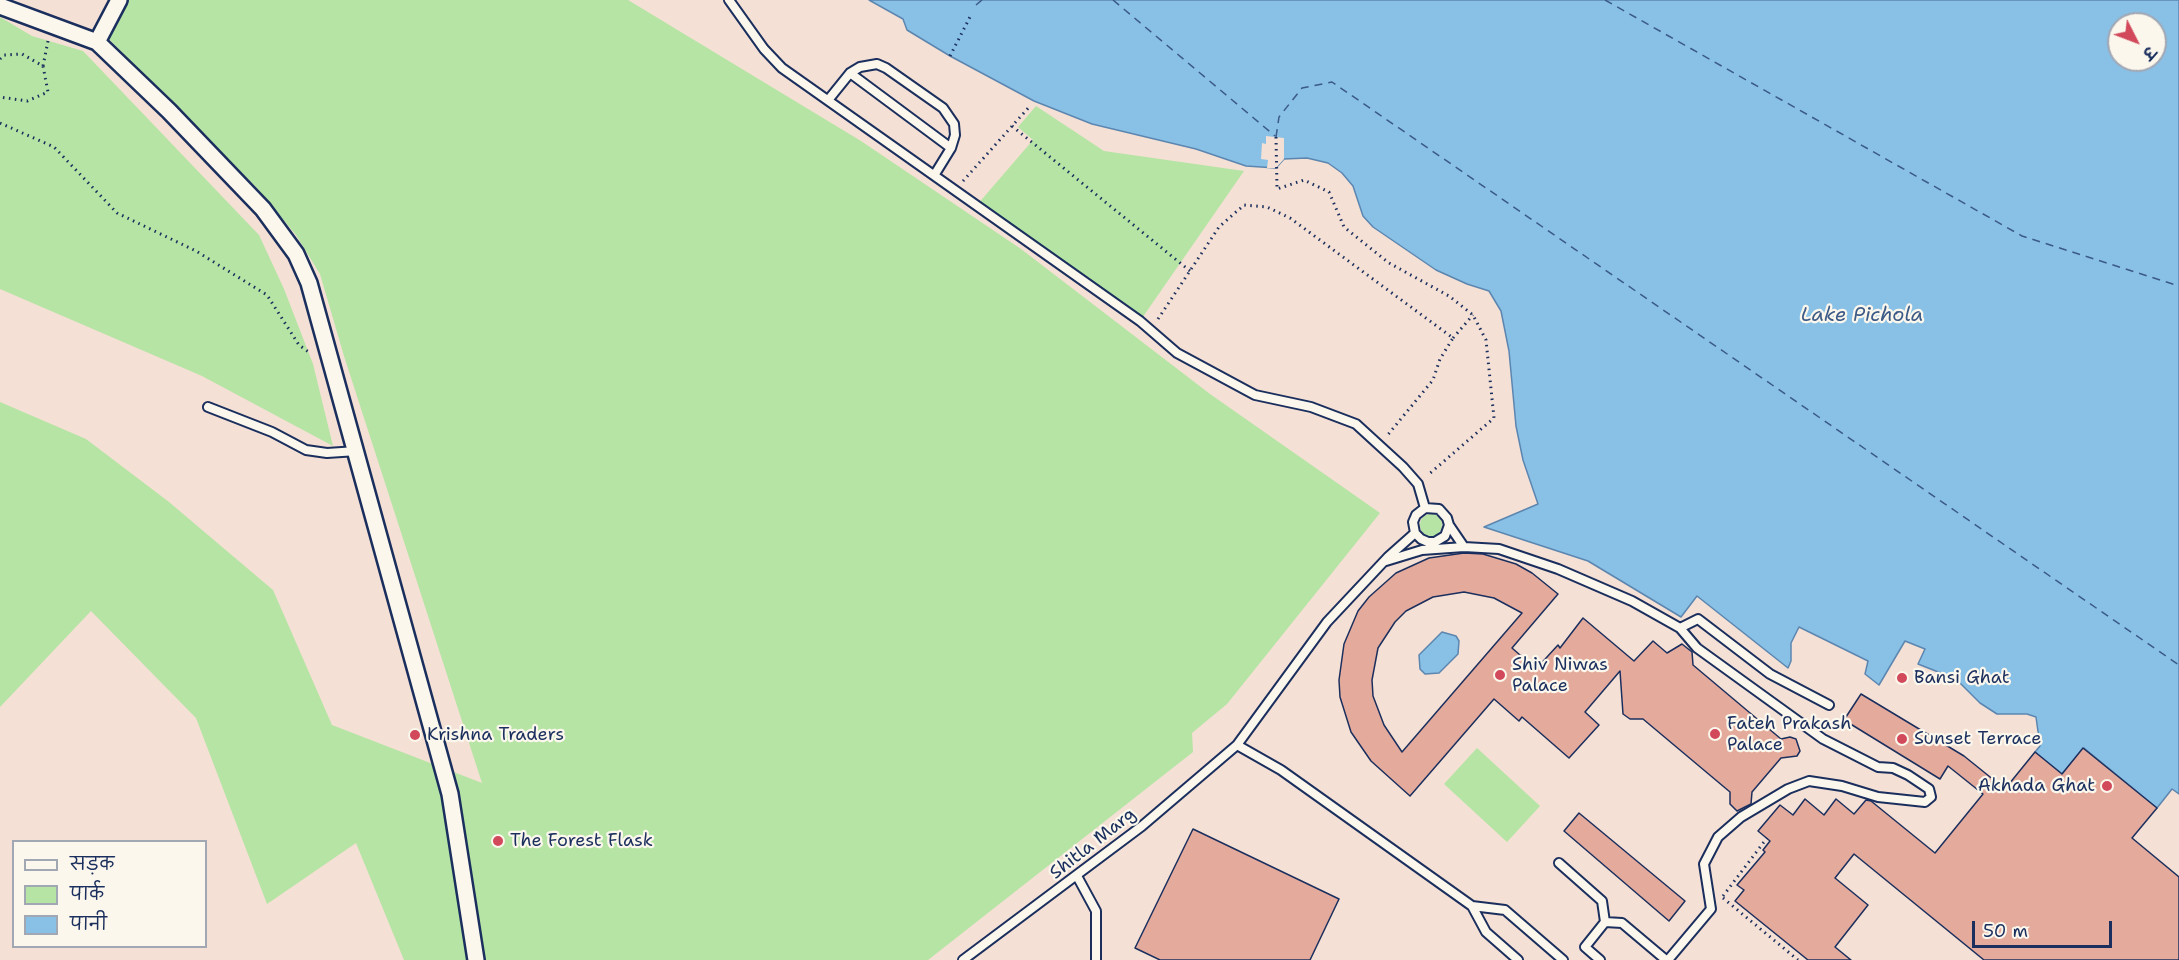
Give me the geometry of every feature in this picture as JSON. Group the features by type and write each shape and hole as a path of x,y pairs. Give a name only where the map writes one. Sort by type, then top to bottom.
{"street":[{"path":"97,42 119,0"},
{"path":"0,6 97,42 177,119 279,228 296,254 309,283 357,451 450,794 476,960"}],"lane":[{"path":"729,0 773,60 1140,321 1177,354 1209,373 1255,395 1311,407 1356,424 1418,484 1425,508"},
{"path":"829,99 850,73 867,64 886,68 943,108 954,124 955,135 951,148 935,174"},
{"path":"850,73 951,148"},
{"path":"208,407 272,432 306,450 327,453 357,451"},
{"path":"1449,525 1444,536 1435,542 1425,541 1415,533 1416,515 1425,508 1443,511 1449,525 1464,547"},
{"name":"Shitla Marg","path":"963,960 1077,876 1237,745 1327,622 1383,562 1415,533"},
{"path":"1383,562 1422,550 1464,547 1499,549 1558,569 1632,601 1680,628 1697,648 1823,738 1878,767 1893,768 1908,775 1929,789 1930,797 1925,802 1878,797 1842,786 1809,781 1788,789 1741,818 1718,837 1704,864 1711,909 1667,960 1622,923 1605,921"},
{"path":"1680,628 1698,618 1770,674 1829,705"},
{"path":"1237,745 1281,771 1472,906 1486,932 1518,960"},
{"path":"1559,863 1602,901 1605,921 1585,947 1600,960"},
{"path":"1077,876 1096,911 1096,960"},
{"path":"1472,906 1505,910 1563,960"}],"path":[{"path":"950,56 970,17"},
{"path":"0,97 27,101 48,92 44,66 51,25"},
{"path":"0,59 4,55 22,54 44,66"},
{"path":"956,190 1030,106"},
{"path":"0,123 54,147 117,213 196,251 267,295 299,345 333,370"},
{"path":"1012,126 1190,271"},
{"path":"1276,137 1277,189 1305,180 1329,192 1344,227 1407,275 1449,296 1473,315 1486,340 1494,418 1418,484"},
{"path":"1150,331 1219,227 1244,206 1267,207 1290,218 1453,338"},
{"path":"1379,444 1433,380 1440,359 1453,338 1473,315"},
{"path":"1722,897 1767,838"},
{"path":"1706,882 1798,960"}],"green space":[{"path":"117,0 628,0 861,141 1021,249 1210,394 1380,513 1227,704 1192,733 1193,752 928,960 404,960 356,843 267,904 196,718 91,611 0,707 0,402 86,439 169,502 273,590 332,725 482,783 344,356 320,274 296,235 257,188 101,31"},
{"path":"0,17 32,36 83,51 259,235 284,289 313,364 333,446 202,376 0,289"},
{"path":"1036,106 1104,151 1244,171 1140,321 977,205 1033,140 1018,127"},
{"path":"1427,514 1435,514 1442,521 1442,529 1435,536 1427,536 1420,529 1420,521"},
{"path":"1477,748 1540,806 1507,842 1444,784"}],"water":[{"name":"Lake Pichola","path":"869,0 2179,0 2179,794 2172,789 2157,808 2084,748 2062,774 2035,752 2040,746 2036,717 2027,714 1997,714 1980,703 1956,679 1918,664 1925,649 1905,641 1879,685 1865,674 1868,661 1799,627 1791,643 1791,661 1788,668 1697,596 1681,617 1588,561 1484,527 1538,504 1523,460 1516,426 1509,351 1501,311 1489,291 1436,270 1373,227 1363,216 1353,186 1342,173 1328,163 1307,158 1284,159 1276,168 1246,166 1196,149 1092,124 1034,101 907,30 903,19"},
{"path":"1442,632 1456,636 1459,641 1458,654 1439,673 1425,674 1420,669 1419,655"}],"pier":[{"path":"1266,136 1284,138 1284,159 1276,168 1267,168 1268,160 1261,159 1262,143 1266,144"}],"building":[{"path":"1464,553 1483,554 1516,564 1532,573 1558,594 1512,648 1536,669 1558,645 1560,648 1583,618 1634,661 1653,641 1667,653 1682,644 1692,652 1693,665 1781,739 1790,737 1796,739 1800,751 1797,756 1781,758 1752,792 1751,804 1737,811 1730,804 1730,792 1643,719 1630,719 1623,714 1620,671 1585,712 1599,725 1569,758 1522,717 1519,721 1494,699 1410,796 1371,761 1351,732 1340,697 1339,680 1344,644 1358,611 1369,597 1396,573 1429,558","holes":["1464,592 1494,598 1522,613 1402,752 1384,725 1373,696 1372,680 1378,648 1395,622 1406,611 1433,597"]},
{"path":"1861,694 1964,756 2005,789 2035,752 2062,774 2083,748 2157,808 2132,838 2179,877 2179,960 1984,960 1854,854 1835,878 1868,905 1835,947 1851,960 1808,960 1735,901 1744,890 1737,885 1765,852 1763,850 1770,841 1758,831 1780,805 1793,815 1805,799 1824,815 1836,799 1854,814 1866,800 1871,801 1935,853 1983,794 1948,766 1940,779 1844,720"},
{"path":"1579,813 1685,901 1669,921 1564,831"},
{"path":"1193,829 1339,899 1310,960 1160,960 1135,948"}],"ferry route":[{"path":"976,5 982,0"},
{"path":"1113,0 1275,136"},
{"path":"1605,0 2022,236 2179,286"},
{"path":"1276,137 1279,117 1302,88 1332,82 2179,665"}],"place":[{"name":"Shiv Niwas Palace","path":"1500,675"},
{"name":"Bansi Ghat","path":"1902,678"},
{"name":"Fateh Prakash Palace","path":"1715,734"},
{"name":"Krishna Traders","path":"415,735"},
{"name":"Sunset Terrace","path":"1902,739"},
{"name":"Akhada Ghat","path":"2107,786"},
{"name":"The Forest Flask","path":"498,841"}]}
